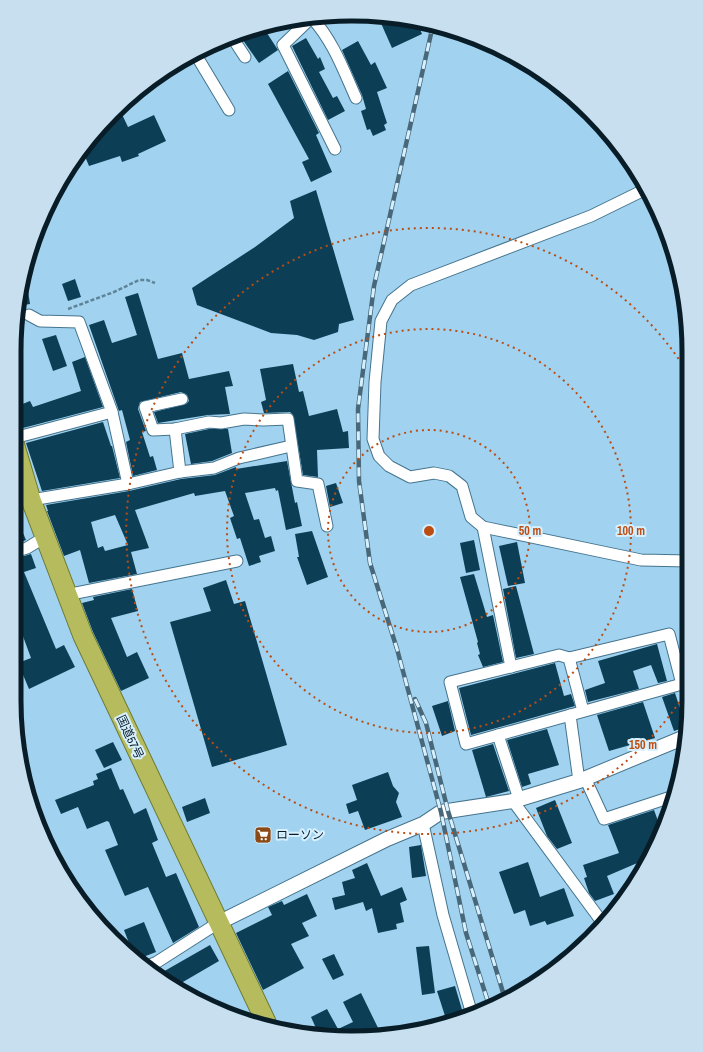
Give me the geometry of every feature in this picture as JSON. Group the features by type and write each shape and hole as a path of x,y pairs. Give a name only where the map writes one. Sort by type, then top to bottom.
{"highway":[{"name":"国道57号","path":"21,466 31,500 66,595 83,636 265,1020"}],"street":[{"path":"317,23 324,31 334,47 356,98"},
{"path":"305,24 283,45 335,149"},
{"path":"235,42 245,58"},
{"path":"200,57 229,110"},
{"path":"641,192 591,216 411,285 392,300 381,321 375,382 373,439 380,456 389,466 410,477 434,473 449,476 462,486 471,517 483,527 641,560 682,561"},
{"path":"29,315 40,321 79,322 112,412 128,484"},
{"path":"182,399 145,407 153,430 175,430 209,422 221,423 244,419 288,419 297,481 318,484 327,526"},
{"path":"21,436 112,412"},
{"path":"175,430 180,472"},
{"path":"31,500 128,484 180,472 214,468 239,458 291,446"},
{"path":"483,527 511,667"},
{"path":"21,550 27,548 45,537"},
{"path":"66,595 237,561"},
{"path":"669,634 682,684 466,744 450,682 560,655 569,658 669,634"},
{"path":"569,658 583,712"},
{"path":"570,715 582,780 604,819 667,798"},
{"path":"498,735 516,800 600,918"},
{"path":"152,964 218,923 387,839 423,824 442,812 516,800 582,780 679,739"},
{"path":"423,824 442,915 470,1009"}],"path":[{"path":"62,311 114,292 139,280 148,280 155,283"}],"building":[{"path":"381,23 419,28 422,34 392,48"},
{"path":"266,32 278,50 259,63 243,40"},
{"path":"306,38 318,59 320,57 325,69 319,72 333,98 337,96 345,111 328,120 292,46"},
{"path":"358,41 371,65 375,62 387,88 377,92 387,123 384,125 386,130 373,136 370,129 367,130 361,111 366,109 362,95 342,50"},
{"path":"288,71 319,133 316,135 332,172 311,182 302,162 309,159 268,84"},
{"path":"122,114 128,127 154,115 166,141 138,154 139,156 122,162 120,156 89,166 85,156"},
{"path":"316,190 354,320 339,324 338,332 314,340 297,335 271,333 197,305 192,288 255,247 294,218 290,201"},
{"path":"75,279 81,297 68,301 62,284"},
{"path":"27,286 30,304 24,305"},
{"path":"138,293 158,359 182,353 189,379 229,371 233,386 225,387 230,414 208,415 158,423 154,412 186,404 189,401 187,395 181,392 140,402 138,409 146,431 142,432 150,457 153,456 157,470 133,476 126,442 130,440 122,410 119,411 89,325 104,320 112,343 137,335 125,297"},
{"path":"56,335 67,366 53,371 42,339"},
{"path":"85,357 103,407 23,428 21,423 21,405 30,401 33,407 81,391 72,362"},
{"path":"293,364 299,392 303,391 309,416 337,409 343,432 348,431 349,448 317,450 318,477 303,475 293,415 290,412 264,413 261,402 266,400 260,369"},
{"path":"103,422 112,446 120,478 42,491 26,443"},
{"path":"209,429 228,429 232,453 212,461 191,464 185,434"},
{"path":"287,461 295,503 297,502 302,526 286,530 278,490 276,491 275,488 245,493 254,520 259,519 265,538 271,536 275,551 259,556 261,562 249,566 240,538 237,539 230,518 234,516 225,491 195,496 194,493 135,510 149,548 131,552 137,574 89,583 80,550 64,556 47,511 46,505 129,491 181,479 215,475 236,467 236,469","holes":["115,515 128,545 105,551 103,546 98,548 91,522"]},
{"path":"336,483 343,503 330,507 326,486"},
{"path":"312,531 328,577 307,585 297,557 299,557 295,534"},
{"path":"23,533 26,540 21,542 21,534"},
{"path":"474,540 480,570 466,573 460,543"},
{"path":"517,542 525,583 508,586 499,546"},
{"path":"31,554 36,568 24,572 56,649 64,645 75,667 29,689 21,670 21,662 31,658 21,631 21,618 23,617 21,612 21,557"},
{"path":"474,574 487,617 493,615 503,662 483,667 478,655 480,654 478,642 460,577"},
{"path":"226,580 234,604 245,601 287,745 212,767 170,622 211,611 203,588"},
{"path":"516,586 534,654 516,658 503,589"},
{"path":"132,589 138,611 111,618 127,657 137,652 149,678 121,691 93,632 82,603 94,600 93,597"},
{"path":"657,644 667,681 658,683 651,665 633,671 639,689 588,702 585,690 605,683 598,661"},
{"path":"555,663 564,696 571,694 575,706 471,735 459,688"},
{"path":"675,693 681,713 680,729 674,731 662,697"},
{"path":"448,701 455,731 442,736 432,706"},
{"path":"643,702 655,738 609,751 597,715"},
{"path":"547,729 559,765 528,774 531,784 522,787 507,740"},
{"path":"113,742 122,760 104,768 95,750"},
{"path":"493,744 509,791 486,797 472,750"},
{"path":"111,768 120,790 123,789 134,814 146,808 158,840 152,843 166,877 176,873 199,927 173,943 148,887 125,896 105,850 118,845 109,822 107,821 87,829 78,807 61,814 55,800 94,785 93,781 98,779 96,774"},
{"path":"388,772 393,786 399,793 396,802 402,817 365,830 358,811 349,814 346,804 357,800 352,785"},
{"path":"205,798 210,813 187,822 182,807"},
{"path":"555,800 572,843 557,849 547,836 536,808"},
{"path":"654,810 659,822 640,862 607,876 614,894 595,901 589,893 584,878 587,877 583,865 619,853 608,825"},
{"path":"421,845 426,876 412,878 409,847"},
{"path":"528,862 540,897 564,888 574,916 547,925 545,921 530,926 525,910 514,914 499,872"},
{"path":"367,863 381,896 402,887 407,900 400,903 404,922 396,924 397,929 378,933 372,908 366,911 363,902 335,910 332,898 345,895 342,882 355,878 352,870"},
{"path":"307,894 317,916 302,923 309,936 291,944 304,968 263,990 236,933 272,915 268,907 282,901 284,905"},
{"path":"144,922 156,952 143,957 130,945 124,930"},
{"path":"210,945 219,961 181,983 163,972"},
{"path":"429,946 435,993 422,995 416,947"},
{"path":"334,954 344,975 333,980 322,959"},
{"path":"455,986 463,1011 445,1017 437,991"},
{"path":"361,993 379,1029 352,1031 316,1029 311,1017 327,1009 338,1029 353,1022 343,1002"}],"railway":[{"path":"432,31 374,286 358,409 359,481 370,563 397,649 441,812 466,933 488,1002"},
{"path":"415,699 426,723 448,811 504,994"}],"place":[{"name":"ローソン","path":"263,835"}]}
